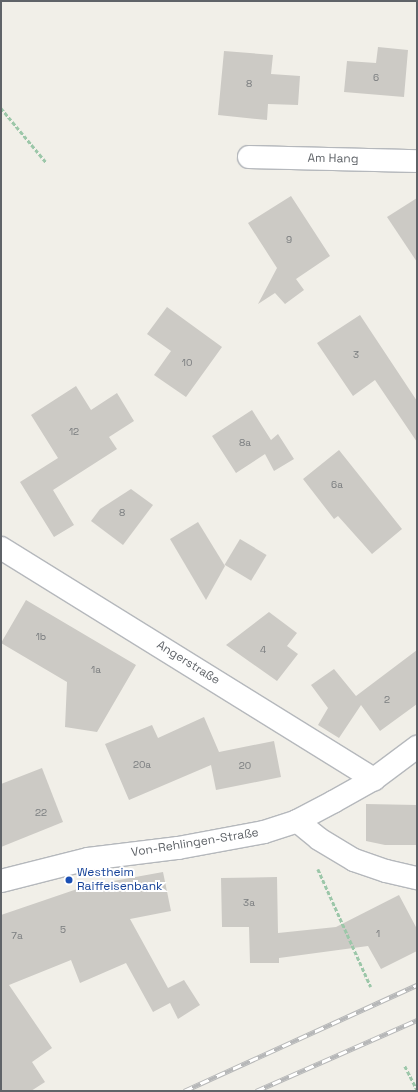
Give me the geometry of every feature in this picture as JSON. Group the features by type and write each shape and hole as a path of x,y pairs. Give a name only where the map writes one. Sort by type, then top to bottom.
{"street":[{"name":"Am Hang","path":"249,157 417,161"},
{"name":"Angerstraße","path":"1,548 374,779"},
{"name":"Von-Rehlingen-Straße","path":"1,881 88,859 222,841 264,832 297,821 374,779 417,747"},
{"path":"297,821 319,839 354,860 386,871 417,878"}],"path":[{"path":"1,108 46,162"},
{"path":"316,864 371,987"},
{"path":"404,1066 417,1090"}],"building":[{"path":"378,47 408,50 404,97 344,92 347,61 376,63"},
{"path":"224,51 273,55 271,74 300,76 298,105 268,104 267,120 218,115"},
{"path":"291,196 330,256 296,279 304,290 285,304 275,293 258,304 277,268 248,223"},
{"path":"417,198 417,262 387,217"},
{"path":"167,307 222,347 186,397 154,375 171,351 147,334"},
{"path":"360,315 417,401 417,442 375,380 353,396 317,343"},
{"path":"76,386 91,410 117,393 134,421 109,437 117,449 53,490 74,525 54,537 20,482 58,458 31,415"},
{"path":"252,410 271,440 278,434 294,459 274,471 265,454 236,473 212,436"},
{"path":"339,450 402,529 372,554 338,516 334,519 303,479"},
{"path":"131,489 153,505 123,545 91,521 100,509"},
{"path":"198,522 225,566 206,600 170,539"},
{"path":"240,539 267,555 251,581 225,565"},
{"path":"26,600 136,665 97,732 65,727 67,682 1,643"},
{"path":"269,612 297,633 287,646 298,654 277,681 226,645"},
{"path":"417,650 417,704 380,731 361,705 339,738 318,725 328,708 311,685 334,669 356,696"},
{"path":"204,717 219,752 274,741 281,777 216,790 211,765 129,800 105,744 152,725 158,738"},
{"path":"42,768 63,822 1,847 1,784"},
{"path":"366,804 417,805 417,845 385,845 366,841"},
{"path":"163,872 171,911 130,919 168,988 184,980 200,1005 178,1019 170,1003 153,1012 126,963 80,983 71,960 9,985 52,1048 32,1062 45,1082 31,1091 1,1091 1,915 86,886"},
{"path":"277,877 278,933 336,927 399,895 417,929 417,951 381,969 368,946 279,958 279,963 250,963 249,927 222,927 221,878"}],"railway":[{"path":"184,1091 417,985"},
{"path":"256,1091 417,1020"}],"place":[{"name":"Westheim Raiffeisenbank","path":"69,880"}]}
